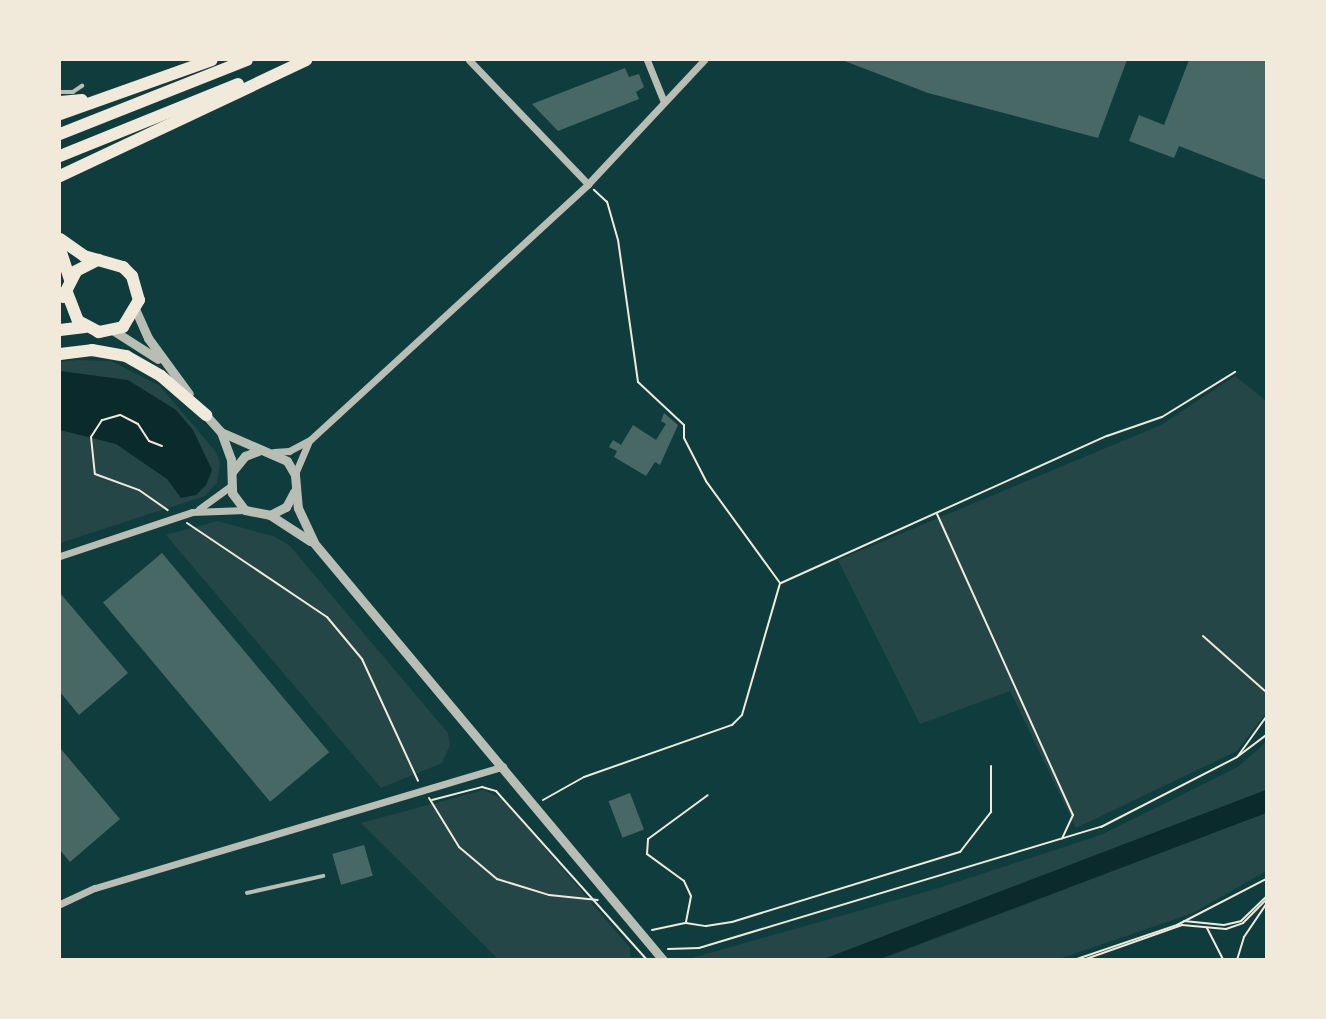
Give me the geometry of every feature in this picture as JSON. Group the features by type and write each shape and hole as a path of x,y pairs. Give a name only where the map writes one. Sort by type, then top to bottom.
{"highway":[{"path":"60,114 212,60"},
{"path":"60,134 247,60"},
{"path":"60,156 297,60"},
{"path":"60,176 306,60"},
{"path":"60,102 114,94"},
{"path":"60,239 84,256 123,267 138,287 136,311 114,331 85,327 60,330"},
{"path":"60,249 65,292 72,314 85,327"},
{"path":"65,292 81,267 98,260"},
{"path":"60,354 92,350 126,356 161,376 206,415"}],"street":[{"path":"468,60 588,184"},
{"path":"647,60 664,102"},
{"path":"136,311 164,364 221,432 259,451 295,449 310,440 588,184 704,60"},
{"path":"114,331 164,364"},
{"path":"221,432 232,474 230,486 245,510"},
{"path":"310,440 295,475 295,492 314,543"},
{"path":"232,474 245,456 259,451"},
{"path":"274,452 286,461 295,475"},
{"path":"192,513 230,486"},
{"path":"270,515 286,506 295,492"},
{"path":"60,556 192,513 245,510 270,515 314,543 505,766 660,956"},
{"path":"60,904 95,888 505,766"}],"lane":[{"path":"60,92 79,91 82,86"},
{"path":"247,893 323,876"}],"path":[{"path":"588,184 607,202 618,240 638,382 684,425 684,438 706,481 780,583"},
{"path":"780,583 1107,436 1162,417 1236,372"},
{"path":"162,446 149,441 132,419 120,415 102,420 94,428 91,452 95,474 139,490 327,617 362,659 422,789 432,801 458,847 497,879 549,895 617,902"},
{"path":"937,514 1073,815 1061,840"},
{"path":"536,804 584,776 732,725 742,715 780,583"},
{"path":"1203,636 1266,692"},
{"path":"1237,757 1266,716"},
{"path":"660,956 699,948 1101,827 1237,757 1266,736"},
{"path":"641,932 686,923 706,926 732,922 960,852 991,812 991,766"},
{"path":"432,801 482,787 496,790 647,960"},
{"path":"686,923 691,896 684,881 647,853 648,839 708,795"},
{"path":"1074,960 1183,921 1266,879"},
{"path":"1183,921 1204,925 1241,921 1266,900"},
{"path":"1237,960 1266,900"},
{"path":"1083,960 1182,925 1226,929 1243,923 1266,900"},
{"path":"1206,904 1209,909"},
{"path":"1250,913 1260,911"},
{"path":"1204,925 1223,960"}],"shaded area":[{"path":"111,361 160,386 216,452 220,464 217,483 205,496 60,543 60,362"},
{"path":"60,371 128,380 176,410 193,430 212,470 206,485 196,495 181,498 167,479 116,444 60,430"},
{"path":"1235,376 1266,401 1266,713 1237,751 1076,828 1010,691 920,724 838,560 1161,425"},
{"path":"217,521 273,536 289,545 448,733 450,745 442,763 381,788 166,535"},
{"path":"1266,742 1266,790 824,959 498,959 361,823 484,790 504,800 630,948 630,957 692,958 939,888 1103,834 1238,767"},
{"path":"1266,790 1266,813 879,959 824,959"},
{"path":"1266,813 1266,871 1193,913 1059,959 879,960"}],"building":[{"path":"842,60 1127,60 1098,138 928,93"},
{"path":"1189,60 1266,60 1266,180 1179,146 1174,158 1129,141 1139,115 1164,125"},
{"path":"625,68 629,77 639,74 644,87 636,92 639,99 558,131 532,104"},
{"path":"664,413 678,425 660,465 655,462 646,476 614,457 617,451 609,447 613,440 621,445 633,425 656,440 666,424 661,421"},
{"path":"162,553 329,752 270,802 103,602"},
{"path":"60,593 128,673 79,715 60,692"},
{"path":"60,748 120,819 70,862 60,850"},
{"path":"630,793 644,829 623,838 609,801"},
{"path":"364,845 373,876 341,885 332,854"}]}
